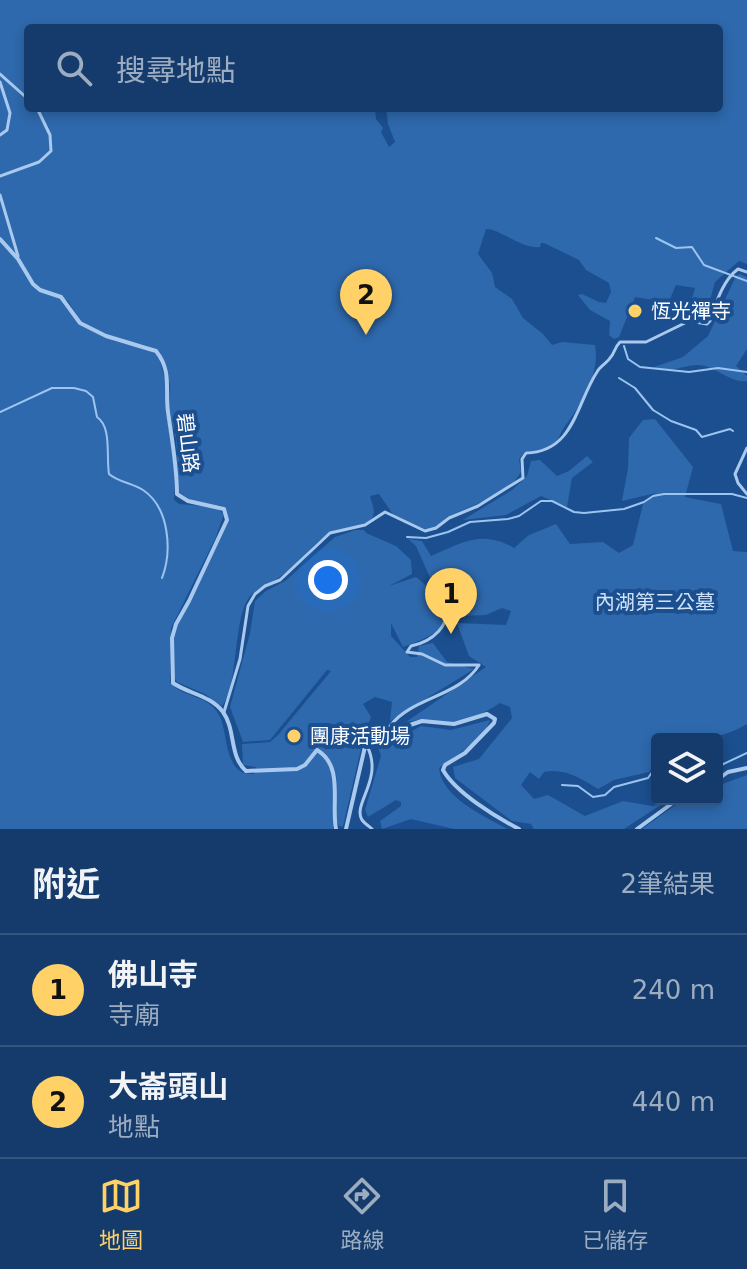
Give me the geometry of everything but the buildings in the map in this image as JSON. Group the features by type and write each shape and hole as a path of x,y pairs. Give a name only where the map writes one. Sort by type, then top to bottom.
{"street":[{"path":"0,74 24,95"},
{"path":"0,82 10,113 7,130 0,135"},
{"path":"0,176 39,162 51,151 50,135 39,112"},
{"path":"0,195 18,259"},
{"name":"碧山路","path":"0,239 18,259 33,284 40,290 61,297 80,323 128,345 156,351 165,366 177,494 188,501 224,509 227,520 176,624 172,638 173,683 208,698 224,713"},
{"path":"336,829 335,777 322,753 317,750 304,766 297,769 246,771 237,760 224,713 240,659 248,606 255,594 280,580 330,533 365,525 385,512 425,531 436,528 523,478 522,459 526,453 546,451 563,438 569,424 577,416 597,371 610,359 615,347 623,340 646,342 689,321 707,324 732,274 738,269 747,272"},
{"path":"747,448 735,474 747,494"},
{"path":"390,726 398,716 419,702 446,691 479,665 445,665 422,654 407,652 411,646 443,628 447,611 443,603"},
{"path":"346,829 368,733 372,729 407,726 422,721 454,724 487,714 492,716 494,723 465,753 445,765 443,770 447,778 476,803 519,829"},
{"path":"366,745 373,758 374,774 360,816 372,829"},
{"path":"723,776 747,768"},
{"path":"637,829 670,805"}],"green space":[{"path":"0,0 747,0 747,264 739,261 715,282 707,311 698,316 688,312 695,288 676,285 667,306 635,297 619,337 614,339 609,335 610,321 590,310 578,295 606,303 611,292 609,283 586,270 579,260 544,243 533,247 486,229 478,254 492,273 495,287 512,299 523,318 552,345 562,342 595,345 593,376 585,396 554,444 542,451 525,451 519,459 521,472 514,482 486,500 447,517 427,530 394,516 379,494 370,496 374,511 371,519 330,533 280,577 252,594 241,616 231,681 222,706 205,694 177,682 174,677 177,623 192,598 228,519 223,506 192,501 179,492 176,439 169,410 170,385 161,355 148,346 107,335 81,322 68,301 41,289 28,275 38,291 62,299 78,323 114,341 158,355 168,390 166,410 175,471 174,500 179,504 215,507 224,514 216,537 171,628 170,682 204,700 216,711 221,719 229,754 238,769 254,774 256,767 243,765 242,744 270,742 331,671 327,670 270,740 243,742 230,707 250,633 255,601 266,591 285,581 335,537 364,530 396,546 411,560 412,574 389,586 416,577 440,600 446,618 434,633 403,647 391,623 391,636 410,657 417,657 419,646 433,643 447,662 474,669 390,721 392,702 375,697 363,704 371,717 343,826 337,822 336,768 333,829 0,829"},
{"path":"736,276 747,277 747,349 736,366 747,376 747,381 736,380 699,365 668,370 654,367 683,357 708,336"},
{"name":"內湖第三公墓","path":"655,419 693,467 685,497 721,504 733,551 747,552 747,724 723,735 651,733 649,772 614,780 598,789 566,773 544,772 539,779 530,772 521,785 534,799 548,795 585,816 623,801 660,805 624,829 534,829 531,824 512,821 455,778 453,767 479,759 512,718 510,707 500,703 474,717 452,723 406,722 486,667 469,656 457,623 506,625 511,611 502,608 486,615 456,616 449,593 431,580 416,546 408,539 422,541 431,556 481,539 502,542 514,548 529,535 556,524 570,544 603,542 619,553 633,545 643,504 656,493 622,501 629,438 643,420"},
{"path":"587,456 593,462 572,478 567,507 541,496 506,515 463,520 512,490 527,476 531,461 540,460 557,476 569,471"},
{"path":"490,720 475,741 439,768 442,779 456,797 507,829 454,829 411,819 382,829 380,821 401,806 401,802 396,800 368,817 365,810 381,756 374,737 407,734 421,726 451,730"},
{"path":"747,775 747,829 642,829 676,805 723,805 723,784"}],"waterway":[{"path":"656,238 676,248 692,247 704,265 747,281"},
{"path":"624,346 628,359 640,367 689,372 718,368 747,372"},
{"path":"619,378 635,388 653,410 696,430 702,437 730,429 733,431"},
{"path":"0,412 52,388 74,388 86,391 93,397 97,417 107,435 109,474 143,490 152,498 164,519 168,543 162,578"},
{"path":"407,537 426,538 470,522 508,519 519,516 541,501 552,501 574,512 584,513 624,509 664,494 732,494 747,498"},
{"path":"723,764 747,753"},
{"path":"562,785 578,786 593,797 605,795 614,787 648,778 651,774"}],"place":[{"name":"恆光禪寺","path":"635,311"},
{"name":"大崙頭山","path":"366,335"},
{"name":"佛山寺","path":"451,634"},
{"name":"團康活動場","path":"294,736"}]}
